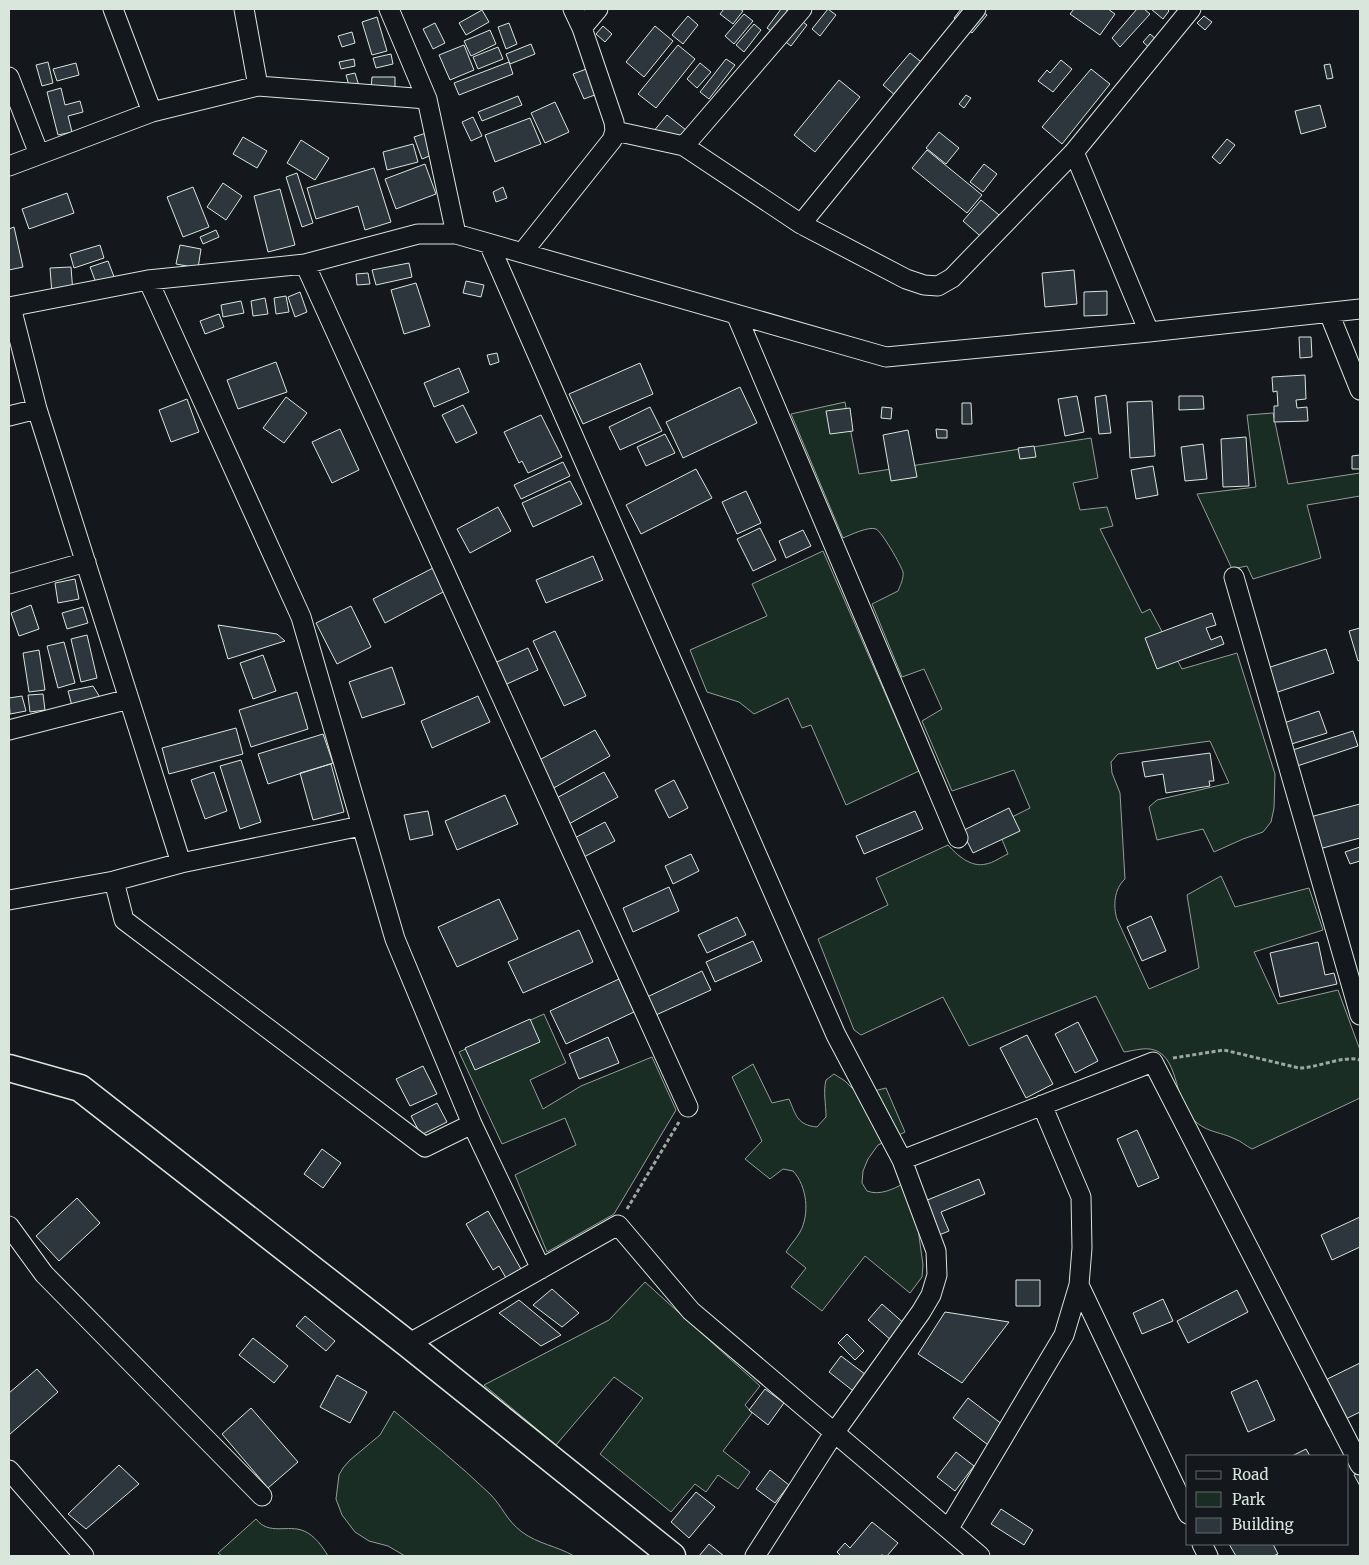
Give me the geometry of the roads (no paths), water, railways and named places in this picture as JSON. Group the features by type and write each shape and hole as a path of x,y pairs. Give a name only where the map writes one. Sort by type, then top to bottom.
{"street":[{"path":"113,9 152,112"},
{"path":"244,9 258,86"},
{"path":"389,9 427,99 456,234"},
{"path":"522,253 612,140 615,131 614,122 582,28 573,9"},
{"path":"582,28 598,9"},
{"path":"684,146 802,9"},
{"path":"801,224 976,9"},
{"path":"615,131 684,146 801,224 906,279 924,285 938,286 952,278 1074,152 1191,9"},
{"path":"9,77 39,154"},
{"path":"9,166 152,112 258,86 427,99"},
{"path":"1074,152 1149,332"},
{"path":"181,863 37,409 10,307 148,280 305,264 418,234 456,234 886,357 1149,332 1360,309"},
{"path":"489,244 836,1036 902,1160 936,1251 937,1275 931,1295 921,1312 834,1434 756,1556"},
{"path":"305,264 688,1107"},
{"path":"148,280 301,617 395,939 472,1124 541,1269"},
{"path":"1329,313 1360,390"},
{"path":"736,314 958,838"},
{"path":"9,416 37,409"},
{"path":"9,584 86,562"},
{"path":"1234,577 1360,1015"},
{"path":"9,730 129,699"},
{"path":"9,900 114,881 181,863 362,826"},
{"path":"114,881 124,920 424,1147 472,1124"},
{"path":"902,1160 1153,1062 1360,1465"},
{"path":"9,1068 80,1088 408,1344 672,1556"},
{"path":"949,1528 1064,1335 1079,1285 1082,1248 1081,1197 1042,1105"},
{"path":"408,1344 618,1225 691,1311 980,1556"},
{"path":"11,1236 44,1274 262,1496"},
{"path":"1079,1285 1186,1510"},
{"path":"9,1470 84,1556"}]}
